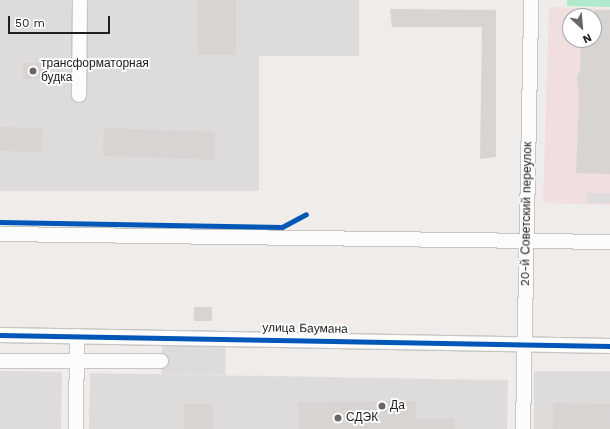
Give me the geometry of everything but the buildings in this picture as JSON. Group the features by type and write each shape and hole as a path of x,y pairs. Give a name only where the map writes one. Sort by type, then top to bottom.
{"street":[{"path":"79,95 80,0"},
{"name":"20-й Советский переулок","path":"523,429 531,0"},
{"path":"0,234 610,242"},
{"name":"улица Баумана","path":"0,335 610,346"},
{"path":"76,429 77,336"},
{"path":"0,361 161,361"}],"shaded area":[{"path":"0,0 259,0 259,191 0,191"},
{"path":"249,0 359,0 359,56 249,56"},
{"path":"549,7 580,8 562,8 562,48 602,48 602,9 610,9 610,205 543,203"},
{"path":"54,20 67,20 67,78 54,78"},
{"path":"587,193 610,193 610,203 587,203"},
{"path":"162,337 226,338 225,375 161,374"},
{"path":"0,371 62,372 61,429 0,429"},
{"path":"534,371 610,371 610,429 534,429"},
{"path":"90,373 508,380 507,429 89,429"}],"green space":[{"path":"567,0 610,0 610,7 567,6"}],"cycle path":[{"path":"0,222 282,227 306,214"},
{"path":"0,335 610,346"}],"place":[{"name":"трансформаторная будка","path":"33,71"},
{"name":"Да","path":"382,406"},
{"name":"СДЭК","path":"338,418"}]}
